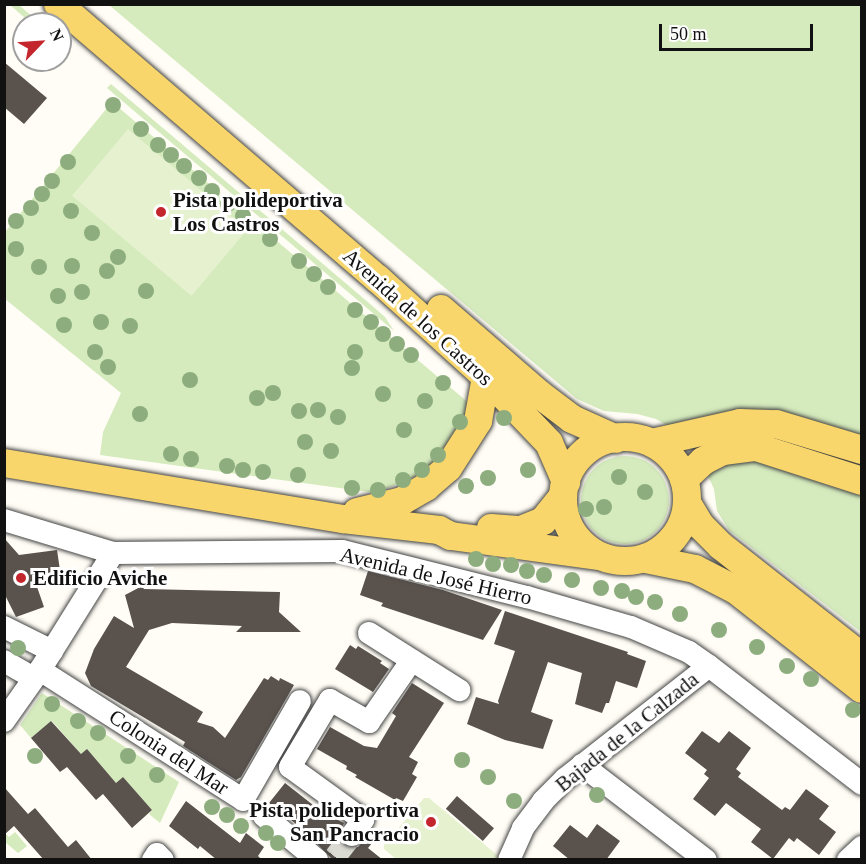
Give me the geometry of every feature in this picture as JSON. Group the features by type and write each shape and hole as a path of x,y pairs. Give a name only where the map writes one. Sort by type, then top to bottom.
{"main road":[{"name":"Avenida de los Castros","path":"58,4 378,279 486,377 549,443 564,489"},
{"name":"Avenida de los Castros","path":"87,4 539,394 572,419 616,439"},
{"name":"Avenida de José Hierro","path":"324,515 390,505 426,488 448,468 478,421 486,377"},
{"path":"652,443 740,423 776,424 861,450"},
{"path":"861,481 756,447 723,451 703,461 686,491 681,527 667,546 646,558 621,562 598,556 578,541 566,520 564,489 568,472 583,453 604,440 628,437 652,443 671,458 686,491 701,526 721,546 861,657"},
{"name":"Avenida de José Hierro","path":"4,463 324,515 439,530 451,536 598,556"},
{"name":"Avenida de José Hierro","path":"439,530 453,525 521,530 543,521 564,489"},
{"path":"646,558 695,569 736,590 861,689"}],"street":[{"name":"Avenida de José Hierro","path":"4,520 113,553 342,551 527,597 631,627 689,652 709,666"},
{"path":"4,722 34,668 113,553"},
{"path":"4,627 34,668"},
{"path":"369,633 459,690"},
{"path":"352,835 363,820 290,767 330,700 369,722 412,660"},
{"path":"709,666 861,783"},
{"name":"Bajada de la Calzada","path":"509,860 523,828 543,801 582,765 709,666"},
{"name":"Colonia del Mar","path":"34,668 243,800 300,701"},
{"path":"582,765 706,860"},
{"path":"264,816 328,859"},
{"path":"848,860 861,847"},
{"path":"153,860 157,854 163,860"}],"green space":[{"path":"10,5 19,5 27,12 18,12"},
{"path":"109,5 861,5 861,632 729,530 717,511 714,489 700,459 689,443 673,429 656,419 637,414 604,411 577,399"},
{"path":"111,84 369,303 385,317 394,331 107,88"},
{"path":"112,102 470,404 456,435 433,463 414,477 376,493 100,455 103,432 121,393 5,299 5,232"},
{"name":"Pista polideportiva Los Castros","path":"128,129 248,229 192,296 72,196"},
{"path":"625,456 642,459 656,469 666,483 669,500 666,517 656,531 642,541 625,544 608,541 594,531 584,517 581,500 584,483 594,469 608,459"},
{"path":"42,693 179,782 160,823 149,814 152,810 123,777 116,783 87,750 81,754 52,721 31,738 20,725"},
{"name":"Pista polideportiva San Pancracio","path":"424,798 429,798 497,855 498,859 396,859 384,849 384,845"},
{"path":"4,832 9,837 15,832 27,846 18,853 5,842"}],"building":[{"path":"4,62 12,69 12,72 16,72 47,98 24,124 4,107"},
{"name":"Edificio Aviche","path":"4,538 19,555 57,550 61,577 35,581 44,607 16,617 4,593"},
{"path":"368,571 443,590 502,610 483,640 381,606 383,603 360,595"},
{"path":"142,586 144,589 280,592 279,612 301,632 236,632 242,626 172,623 149,630 126,667 203,712 197,722 213,727 225,738 264,678 268,680 271,676 279,681 280,678 294,685 241,777 236,780 183,746 185,742 91,686 85,673 94,649 114,616 134,628 125,595"},
{"path":"505,611 628,652 627,654 646,661 637,688 616,681 609,703 606,703 602,713 575,704 582,673 548,662 531,712 553,720 543,749 505,740 467,724 476,697 499,704 498,701 515,651 494,644"},
{"path":"350,645 356,649 358,646 382,661 380,663 389,669 373,692 335,669"},
{"path":"412,683 444,703 409,757 418,762 412,774 417,777 403,801 396,798 395,800 355,777 357,775 346,769 347,766 317,749 330,727 364,746 377,748 396,716 392,713"},
{"path":"51,721 81,754 87,749 116,783 123,777 152,810 132,828 103,794 96,800 67,767 60,772 31,738"},
{"path":"702,731 719,743 729,731 751,748 736,769 741,773 738,777 782,810 785,807 790,810 806,789 829,806 819,819 836,832 819,855 797,838 794,842 789,838 773,859 751,842 761,829 726,803 715,816 693,799 709,778 704,774 707,770 685,753"},
{"path":"285,783 322,812 344,823 339,834 345,846 358,847 371,832 377,837 368,848 383,860 333,860 304,830 269,803"},
{"path":"4,787 28,814 35,808 68,847 76,840 92,860 44,860 14,826 4,835"},
{"path":"457,796 494,828 483,841 446,809"},
{"path":"186,801 240,843 246,833 264,847 258,856 262,860 217,860 200,846 198,849 169,826"},
{"path":"597,824 620,841 606,860 570,860 553,846 570,825 587,838"}],"tunnel":[{"path":"335,857 352,835"}],"place":[{"name":"Pista polideportiva Los Castros","path":"161,212"},
{"name":"Edificio Aviche","path":"21,578"},
{"name":"Pista polideportiva San Pancracio","path":"431,822"}]}
